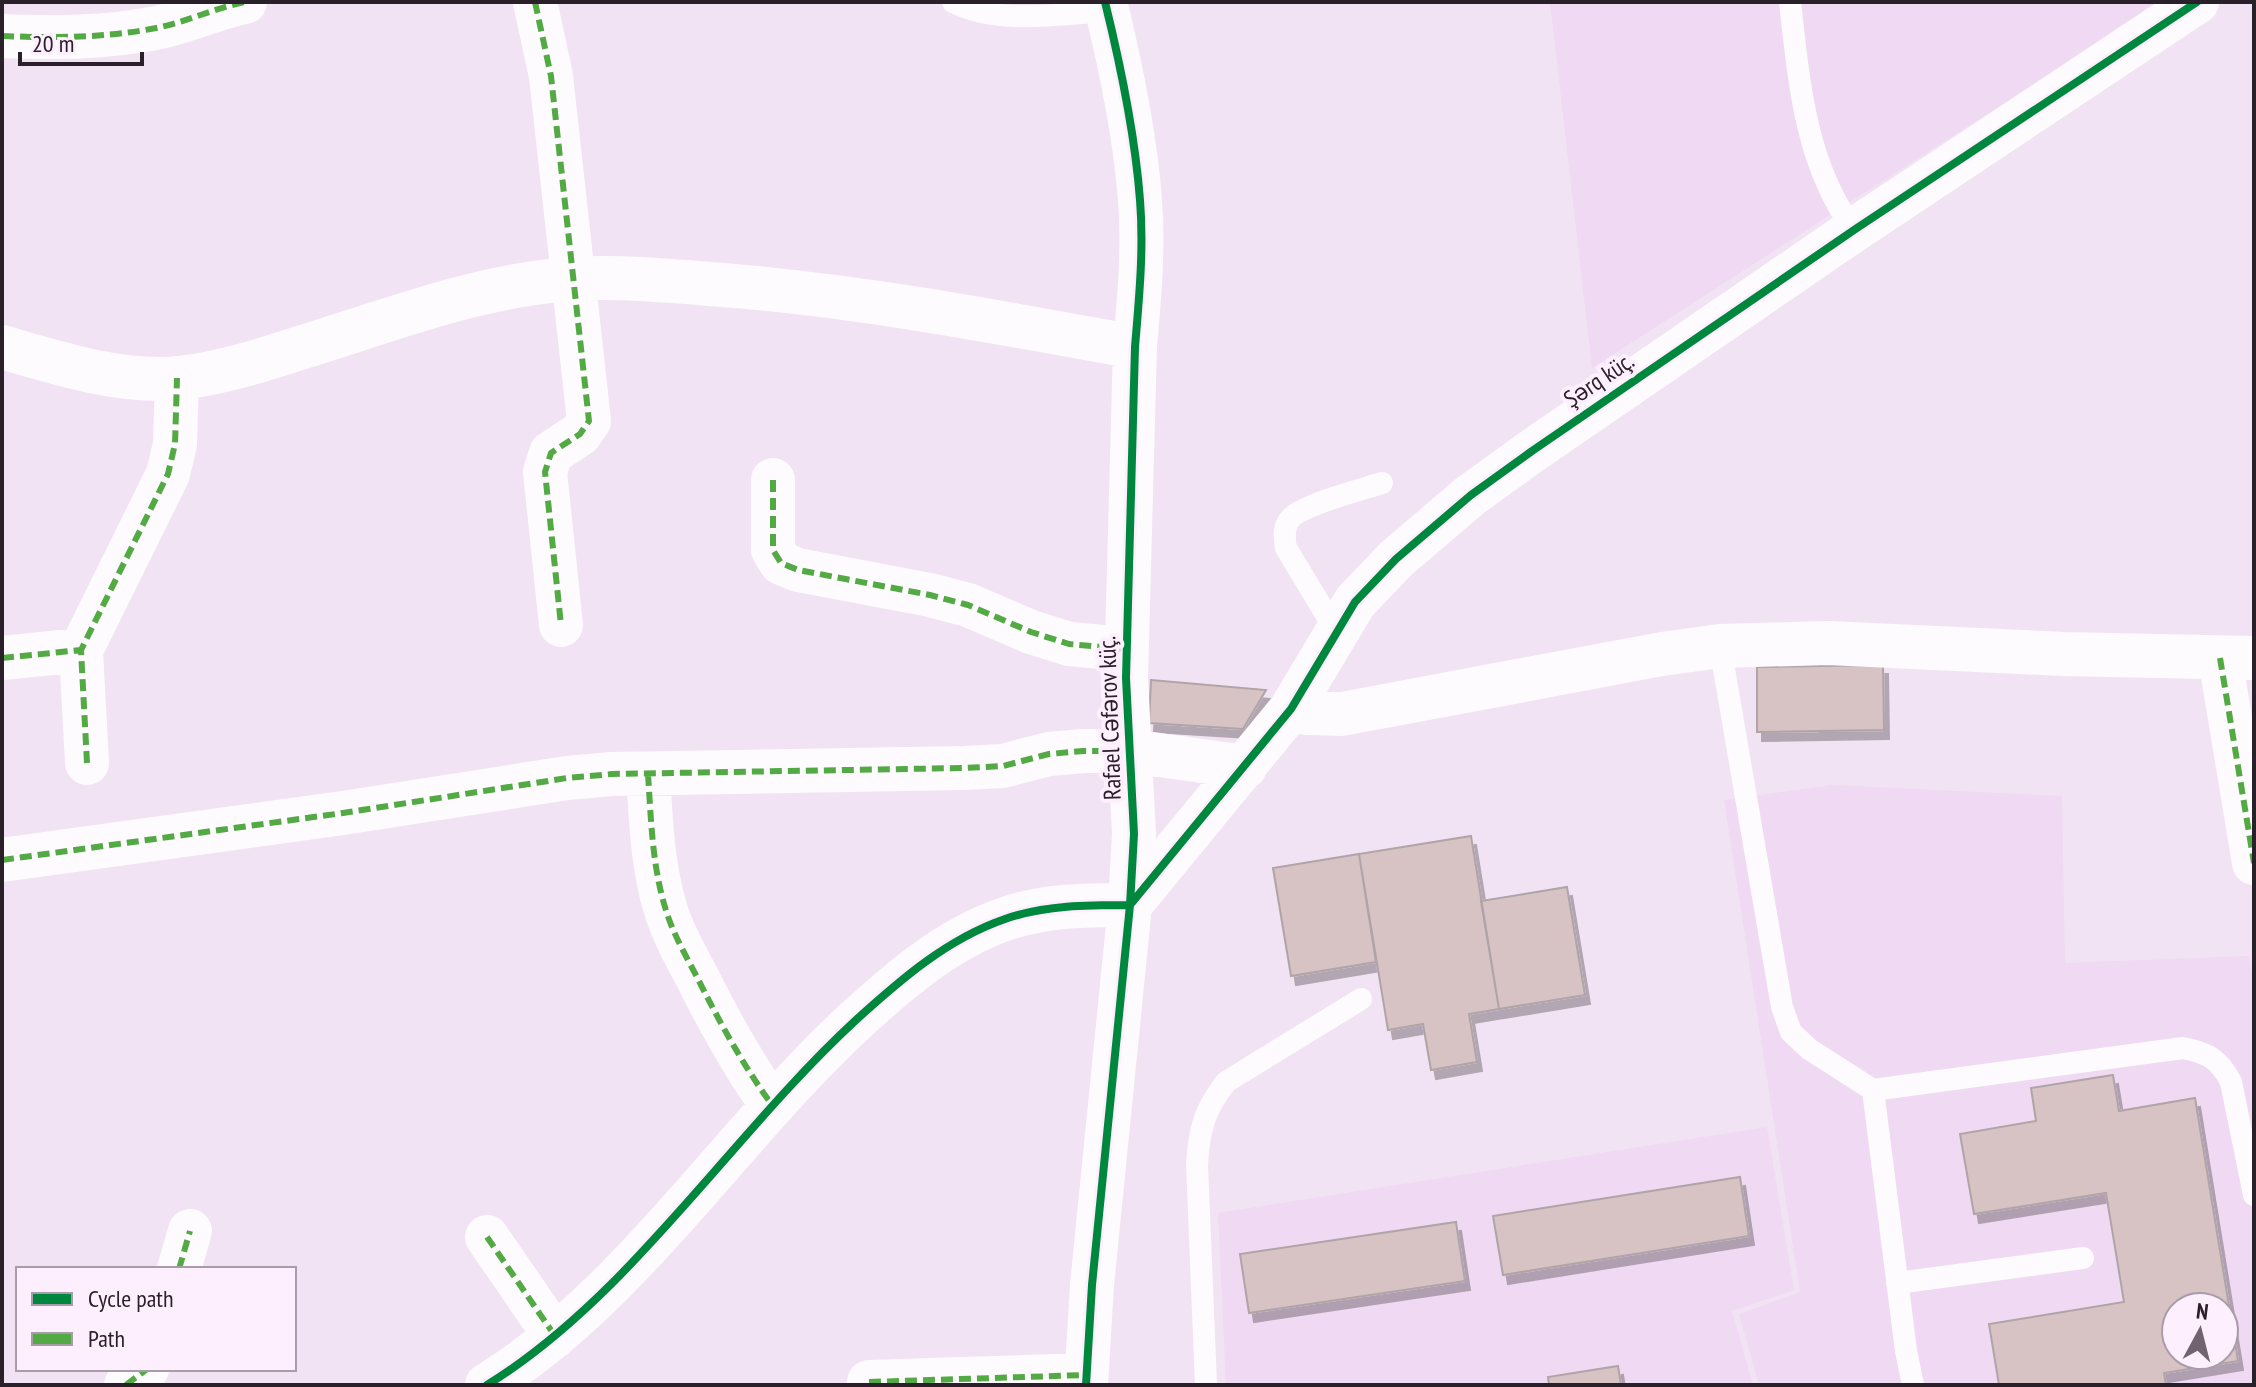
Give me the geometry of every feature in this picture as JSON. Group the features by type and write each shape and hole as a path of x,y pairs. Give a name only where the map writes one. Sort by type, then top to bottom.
{"street":[{"path":"2,36 58,38 120,34 160,27 219,7 245,2"},
{"path":"535,2 551,76 589,421 580,434 551,453 545,472 561,625"},
{"name":"Şərq küç.","path":"1130,905 1291,709 1355,602 1396,559 1471,495 1854,230 2197,2"},
{"name":"Rafael Cəfərov küç.","path":"1086,1380 1134,834 1126,649 1140,202 1127,106 1106,6"},
{"path":"2,347 77,368 118,375 177,378 257,362 439,304 515,287 571,279 649,279 806,292 954,314 1135,347"},
{"path":"87,763 81,650 168,474 175,444 177,378"},
{"path":"773,480 773,550 781,563 798,570 968,605 1031,632 1069,644 1126,649"},
{"path":"1291,709 1342,714 1720,646 1828,643 2237,658 2254,863"},
{"path":"2,658 81,650"},
{"path":"2,860 343,813 567,778 990,767 1049,754 1083,751 1131,751 1245,767"},
{"path":"648,774 654,849 665,908 676,937 719,1022 742,1064 772,1105"},
{"path":"487,1385 555,1336 607,1287 826,1048 889,990 943,949 1004,919 1041,910 1078,905 1130,905"},
{"path":"487,1237 555,1336"},
{"path":"126,1385 144,1371"},
{"path":"869,1382 1086,1380"}],"lane":[{"path":"953,2 980,12 1017,16 1106,6"},
{"path":"1790,2 1802,107 1809,134 1839,209 1854,230"},
{"path":"1336,631 1286,548 1284,534 1289,520 1300,510 1382,483"},
{"path":"1720,646 1782,1007 1791,1032 1809,1049 1873,1090 2183,1048 2208,1053 2222,1066 2231,1082 2254,1195"},
{"path":"1206,1385 1197,1165 1199,1134 1210,1102 1226,1082 1361,999"},
{"path":"1873,1090 1913,1385"},
{"path":"1897,1283 2083,1258"}],"shaded area":[{"path":"1550,2 2161,2 1592,368"},
{"path":"1832,785 2062,796 2065,963 2249,956 2254,985 2254,1385 1759,1385 1739,1314 1800,1292 1724,800"},
{"path":"1767,1127 1794,1290 1732,1311 1753,1385 1226,1385 1218,1213"}],"building":[{"path":"1883,665 1884,730 1757,732 1757,667"},
{"path":"1151,680 1266,690 1243,729 1149,723"},
{"path":"1471,836 1499,1009 1469,1014 1477,1062 1431,1070 1423,1024 1388,1030 1359,854"},
{"path":"1359,854 1376,962 1291,976 1273,868"},
{"path":"1567,887 1585,995 1499,1009 1481,901"},
{"path":"2113,1075 2119,1111 2195,1098 2227,1291 2160,1291 2160,1371 2176,1371 2164,1373 2166,1385 1999,1385 1989,1324 2124,1302 2106,1193 1974,1214 1960,1134 2036,1121 2031,1088"},
{"path":"1740,1177 1749,1236 1503,1275 1493,1216"},
{"path":"1456,1222 1465,1281 1249,1313 1240,1254"},
{"path":"1618,1366 1621,1385 1549,1385 1548,1377"}],"marked path":[{"path":"2,36 118,34 167,25 245,2"},
{"path":"535,2 551,76 589,421 580,434 551,453 545,472 561,625"},
{"path":"87,763 81,650 168,474 175,444 177,378"},
{"path":"773,480 773,550 781,563 798,570 968,605 1031,632 1069,644 1126,649"},
{"path":"2,658 81,650"},
{"path":"2220,658 2254,863"},
{"path":"2,860 343,813 567,778 612,774 964,768 1003,766 1049,754 1131,751"},
{"path":"648,774 655,858 668,916 723,1028 772,1105"},
{"path":"180,1267 190,1231"},
{"path":"487,1237 555,1336"},
{"path":"126,1385 144,1371"},
{"path":"869,1382 1086,1375"}],"cycle path":[{"path":"1086,1385 1092,1285 1130,905 1134,834 1126,678 1141,218 1131,125 1105,2"},
{"path":"487,1385 539,1349 588,1307 679,1212 810,1065 856,1020 925,962 984,927 1020,914 1067,907 1130,905 1291,709 1355,602 1396,559 1471,495 1854,230 2197,2"}]}
